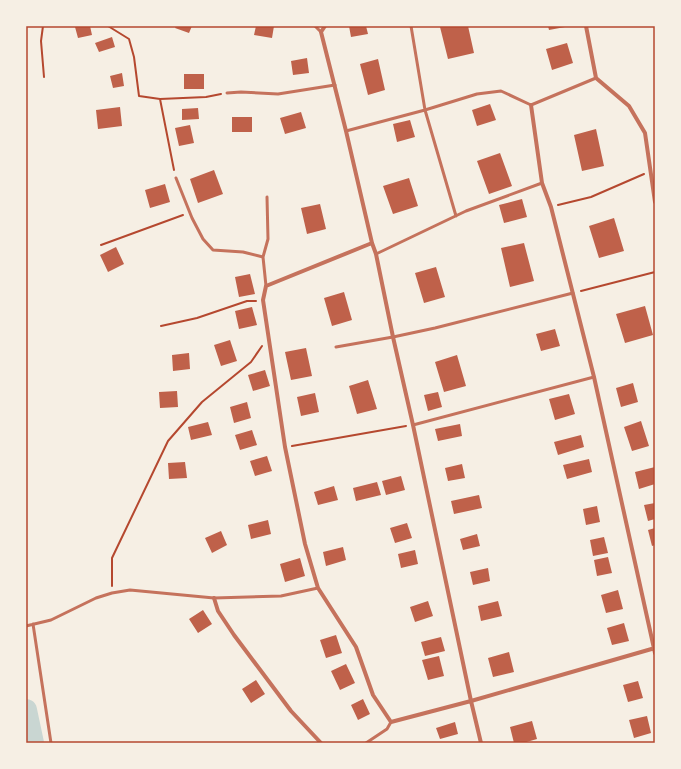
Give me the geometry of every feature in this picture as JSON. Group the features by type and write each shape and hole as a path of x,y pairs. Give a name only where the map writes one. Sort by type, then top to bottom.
{"street":[{"path":"325,26 321,32 372,243 376,254 481,743"},
{"path":"586,26 596,78 629,106 645,133 655,202"},
{"path":"372,243 266,286 263,300 285,447 305,544 318,588 356,647 373,695 391,722 471,702 655,650 594,377 551,207 542,183 531,105"},
{"path":"214,598 218,611 234,635 291,711 321,743"}],"lane":[{"path":"315,26 321,32"},
{"path":"411,26 425,110 456,216"},
{"path":"346,131 425,110 477,94 501,91 531,105 596,78"},
{"path":"227,93 241,92 278,94 335,85"},
{"path":"176,178 203,239 213,250 243,252 263,257"},
{"path":"376,254 456,216 542,183"},
{"path":"266,286 263,257 268,239 267,197"},
{"path":"336,347 435,328 573,293"},
{"path":"413,425 594,377"},
{"path":"26,626 51,620 96,598 112,593 130,590 214,598 281,596 318,588"},
{"path":"33,624 51,743"},
{"path":"366,743 387,730 391,722"}],"path":[{"path":"43,26 41,41 44,77"},
{"path":"108,26 129,39 134,57 139,96 160,99 206,97 227,93"},
{"path":"160,99 176,178"},
{"path":"551,207 591,197 650,171"},
{"path":"101,244 190,212"},
{"path":"573,293 655,272"},
{"path":"161,326 197,318 247,301 263,300"},
{"path":"112,593 112,558 168,441 202,402 251,362 268,337"},
{"path":"285,447 413,425"}],"building":[{"path":"90,26 92,35 78,38 75,27"},
{"path":"176,26 192,26 189,33 175,28"},
{"path":"256,26 274,26 272,38 254,35"},
{"path":"349,26 366,26 368,34 351,37"},
{"path":"468,26 474,53 448,59 440,27"},
{"path":"548,26 564,26 565,27 549,30"},
{"path":"112,37 115,47 99,52 95,43"},
{"path":"567,43 573,63 552,70 546,49"},
{"path":"307,58 309,73 293,75 291,61"},
{"path":"378,59 385,90 368,95 360,64"},
{"path":"122,73 124,86 113,88 110,76"},
{"path":"184,74 204,74 204,89 184,89"},
{"path":"490,104 496,120 477,126 472,110"},
{"path":"120,107 122,126 98,129 96,110"},
{"path":"198,108 199,119 182,120 182,109"},
{"path":"301,112 306,128 285,134 280,118"},
{"path":"232,117 252,117 252,132 232,132"},
{"path":"410,120 415,137 397,142 393,124"},
{"path":"190,125 194,143 179,146 175,128"},
{"path":"596,129 604,166 582,171 574,135"},
{"path":"500,153 512,186 489,194 477,161"},
{"path":"214,170 223,194 198,203 190,179"},
{"path":"409,178 418,206 393,214 383,186"},
{"path":"165,184 170,202 150,208 145,190"},
{"path":"522,199 527,217 504,223 499,205"},
{"path":"320,204 326,229 307,234 301,208"},
{"path":"614,218 624,251 599,258 589,226"},
{"path":"524,243 534,281 510,287 501,248"},
{"path":"116,247 124,264 108,272 100,255"},
{"path":"436,267 445,297 424,303 415,273"},
{"path":"250,274 255,294 239,297 235,277"},
{"path":"344,292 352,320 332,326 324,298"},
{"path":"645,306 653,335 625,343 616,314"},
{"path":"252,307 257,325 239,329 235,311"},
{"path":"555,329 560,346 541,351 536,334"},
{"path":"230,340 237,361 221,366 214,345"},
{"path":"306,348 312,376 291,380 285,352"},
{"path":"189,353 190,369 173,371 172,355"},
{"path":"457,355 466,386 444,392 435,362"},
{"path":"265,370 270,386 253,391 248,375"},
{"path":"368,380 377,409 357,414 349,386"},
{"path":"633,383 638,402 621,407 616,388"},
{"path":"177,391 178,407 160,408 159,392"},
{"path":"438,392 442,407 428,411 424,395"},
{"path":"315,393 319,412 301,416 297,397"},
{"path":"569,394 575,414 555,420 549,399"},
{"path":"247,402 251,418 234,423 230,407"},
{"path":"641,421 649,446 632,451 624,427"},
{"path":"208,422 212,435 191,440 188,427"},
{"path":"460,424 462,436 438,441 435,429"},
{"path":"252,430 257,445 240,450 235,435"},
{"path":"581,435 584,447 558,455 554,442"},
{"path":"267,456 272,471 255,476 250,461"},
{"path":"589,459 592,472 567,479 563,465"},
{"path":"185,462 187,478 169,479 168,463"},
{"path":"462,464 465,478 448,481 445,468"},
{"path":"655,467 655,484 639,489 635,472"},
{"path":"401,476 405,490 386,495 382,481"},
{"path":"377,482 381,495 356,501 353,488"},
{"path":"334,486 338,500 318,505 314,492"},
{"path":"479,495 482,508 454,514 451,501"},
{"path":"655,503 655,519 648,521 644,505"},
{"path":"597,506 600,522 586,525 583,509"},
{"path":"268,520 271,534 251,539 248,525"},
{"path":"407,523 412,538 395,543 390,528"},
{"path":"655,528 655,545 652,546 648,530"},
{"path":"221,531 227,545 212,553 205,538"},
{"path":"477,534 480,546 463,550 460,539"},
{"path":"604,537 608,553 593,556 590,540"},
{"path":"343,547 346,560 326,566 323,552"},
{"path":"415,550 418,564 401,568 398,554"},
{"path":"608,557 612,573 597,576 594,560"},
{"path":"300,558 305,576 285,582 280,564"},
{"path":"488,568 490,581 473,585 470,572"},
{"path":"618,590 623,609 606,613 601,595"},
{"path":"428,601 433,616 415,622 410,607"},
{"path":"498,601 502,616 481,621 478,606"},
{"path":"203,610 212,624 198,633 189,619"},
{"path":"624,623 629,641 612,645 607,628"},
{"path":"336,635 342,653 326,658 320,640"},
{"path":"441,637 445,651 425,656 421,642"},
{"path":"509,652 514,672 493,677 488,658"},
{"path":"439,656 444,676 428,680 422,660"},
{"path":"346,664 355,683 340,690 331,671"},
{"path":"256,680 265,694 251,703 242,689"},
{"path":"638,681 643,698 628,702 623,685"},
{"path":"363,699 370,714 358,720 351,705"},
{"path":"647,716 651,733 634,738 629,720"},
{"path":"532,721 537,739 523,743 514,743 510,727"},
{"path":"455,722 458,734 440,739 436,728"}],"waterway":[{"path":"26,710 33,743"}]}
